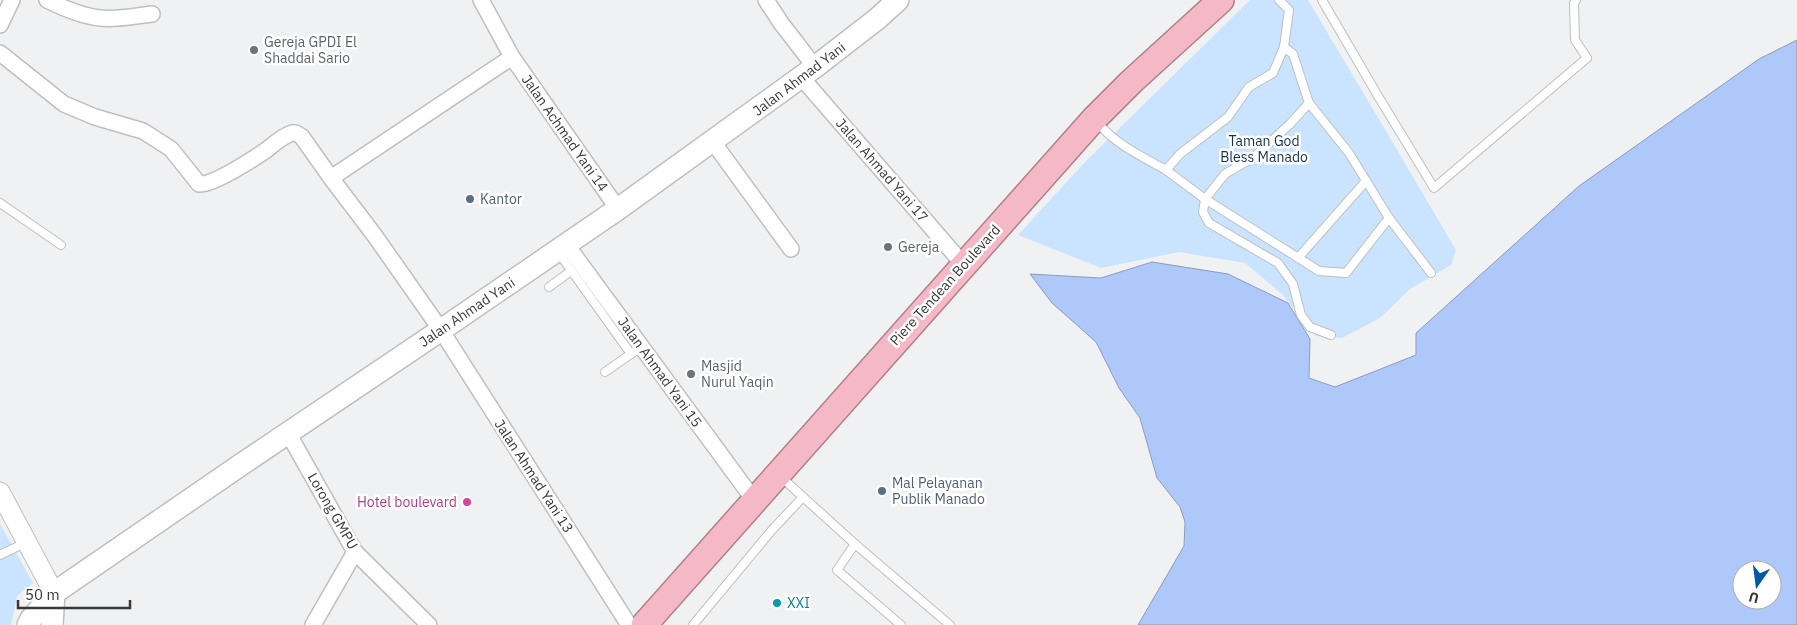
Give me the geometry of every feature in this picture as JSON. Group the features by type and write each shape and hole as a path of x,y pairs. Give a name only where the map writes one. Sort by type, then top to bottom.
{"highway":[{"name":"Piere Tendean Boulevard","path":"632,624 644,612 682,583 964,264 1099,125 1131,82 1221,0"}],"main road":[{"name":"Jalan Ahmad Yani","path":"29,622 54,593 618,209 808,72 877,20 898,0"},
{"path":"52,625 54,593"}],"street":[{"path":"0,24 12,0"},
{"path":"47,0 65,8 98,18 152,14"},
{"name":"Jalan Achmad Yani 14","path":"481,0 512,57 618,209"},
{"name":"Jalan Ahmad Yani 17","path":"766,0 808,72 964,264"},
{"name":"Jalan Ahmad Yani 13","path":"0,53 64,104 95,117 143,131 171,149 199,184 208,183 294,133 302,137 441,330 632,624"},
{"path":"331,178 512,57"},
{"path":"712,142 791,249"},
{"name":"Jalan Ahmad Yani 15","path":"561,247 636,350 754,500"},
{"name":"Lorong GMPU","path":"288,433 354,552 429,625"},
{"path":"0,492 54,593"},
{"path":"313,625 354,552"}],"lane":[{"path":"1166,170 1180,154 1228,117 1249,87 1273,73 1284,47 1289,10 1279,0"},
{"path":"1322,0 1434,188 1587,58 1575,40 1574,3 1576,0"},
{"path":"1284,47 1293,54 1309,103 1348,153 1389,218 1431,272"},
{"path":"1309,103 1290,124 1254,157 1225,174 1206,199 1204,212 1209,223 1278,263 1293,284 1301,315 1310,327 1332,335"},
{"path":"1099,125 1129,149 1166,170 1206,199 1319,271 1346,273 1389,218"},
{"path":"1298,258 1366,181"},
{"path":"0,203 61,245"},
{"path":"561,247 571,271 618,325"},
{"path":"549,287 571,271"},
{"path":"605,372 636,350"},
{"path":"778,474 855,544 950,625"},
{"path":"693,625 772,530 804,497"},
{"path":"0,555 27,542"},
{"path":"855,544 837,570 901,625"}],"green space":[{"name":"Taman God Bless Manado","path":"1250,0 1308,0 1456,250 1451,265 1410,289 1380,318 1342,338 1316,336 1282,294 1245,263 1179,252 1101,268 1018,235 1086,161"},
{"path":"0,524 33,583 17,596 11,625 0,625"}],"water":[{"path":"1797,40 1797,625 1138,625 1184,546 1185,522 1180,507 1157,478 1140,418 1119,388 1096,342 1052,303 1030,274 1101,278 1152,262 1228,274 1288,303 1310,339 1309,378 1335,387 1416,355 1416,333 1579,186 1759,59"}],"place":[{"name":"Gereja GPDI El Shaddai Sario","path":"254,50"},
{"name":"Kantor","path":"470,199"},
{"name":"Gereja","path":"888,247"},
{"name":"Masjid Nurul Yaqin","path":"691,374"},
{"name":"Mal Pelayanan Publik Manado","path":"882,491"},
{"name":"Hotel boulevard","path":"467,502"},
{"name":"XXI","path":"777,603"}]}
